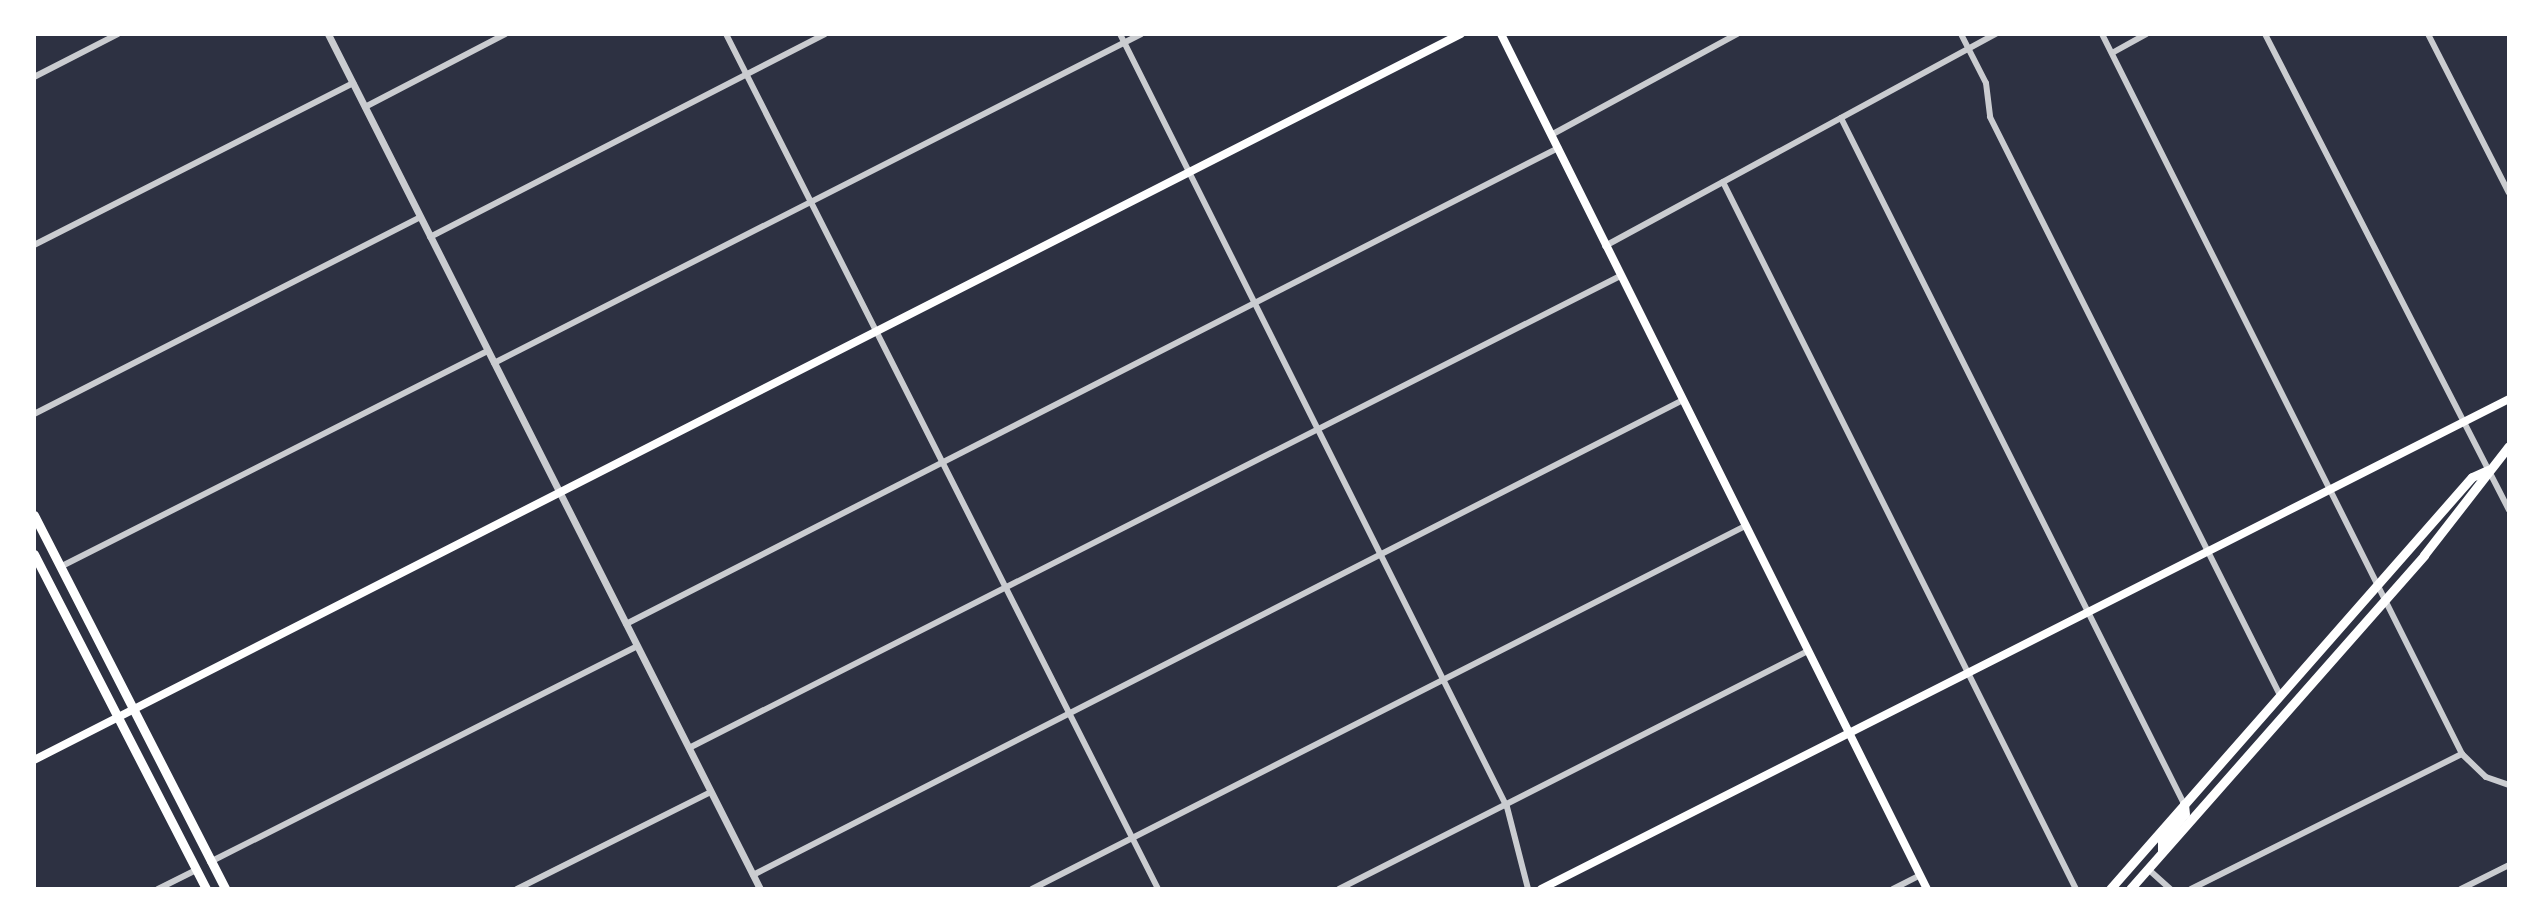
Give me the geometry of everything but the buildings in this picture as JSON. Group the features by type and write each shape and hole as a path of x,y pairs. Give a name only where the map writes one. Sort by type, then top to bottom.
{"main road":[{"path":"34,760 1461,34"},
{"path":"1501,34 1927,889"},
{"path":"1541,889 2465,424 2509,399"},
{"path":"2478,417 2509,407"},
{"path":"2130,889 2482,488 2488,470 2509,446"},
{"path":"2110,889 2472,477 2488,470"},
{"path":"34,515 225,889"},
{"path":"34,554 206,889"},
{"path":"2162,851 2162,841 2185,814 2184,804"}],"street":[{"path":"34,77 118,34"},
{"path":"328,34 760,889"},
{"path":"365,107 505,34"},
{"path":"726,34 1158,889"},
{"path":"430,237 825,34"},
{"path":"1120,34 1507,807 1528,889"},
{"path":"494,363 1141,34"},
{"path":"1551,135 1737,34"},
{"path":"1961,34 1986,83 1990,117 2280,695"},
{"path":"1605,246 1996,34"},
{"path":"2102,34 2462,754 2486,777 2509,785"},
{"path":"2112,53 2146,34"},
{"path":"2265,34 2509,510"},
{"path":"2428,34 2509,193"},
{"path":"34,245 353,83"},
{"path":"1841,118 2184,804"},
{"path":"626,624 1558,148"},
{"path":"1723,182 2076,889"},
{"path":"34,414 420,217"},
{"path":"689,748 1620,276"},
{"path":"60,567 487,351"},
{"path":"753,875 1068,711 1683,400"},
{"path":"1032,889 1745,526"},
{"path":"34,581 45,575"},
{"path":"210,862 638,646"},
{"path":"1339,889 1507,807 1808,651"},
{"path":"2191,889 2462,754"},
{"path":"517,889 711,792"},
{"path":"2461,889 2509,865"},
{"path":"2148,869 2170,889"},
{"path":"158,889 196,870"},
{"path":"1893,889 1920,875"}]}
